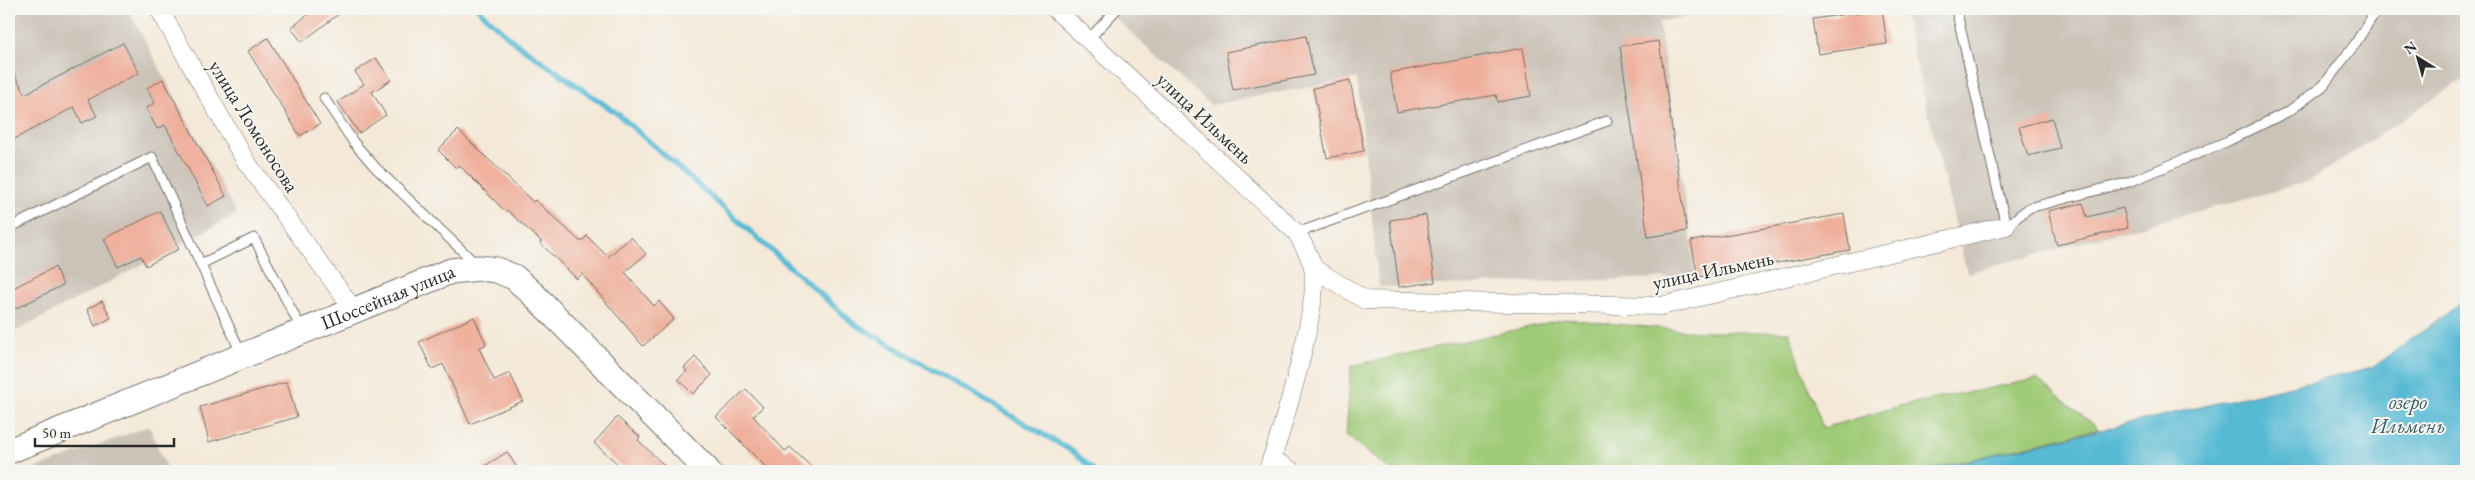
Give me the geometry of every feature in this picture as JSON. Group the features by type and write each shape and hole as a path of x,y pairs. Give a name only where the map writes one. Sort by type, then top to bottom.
{"street":[{"name":"улица Ломоносова","path":"159,9 245,160 353,309"},
{"name":"улица Ильмень","path":"1055,9 1298,233 1313,268 1314,298 1294,383 1269,465"},
{"name":"улица Ильмень","path":"1313,268 1364,300 1661,306 2006,226"},
{"name":"Шоссейная улица","path":"9,451 353,309 451,271 479,268 496,270 514,277 708,471"},
{"path":"1269,465 1292,471"}],"lane":[{"path":"1088,39 1117,9"},
{"path":"1956,9 2006,226 2029,208 2129,182 2228,142 2289,111 2324,86 2356,44 2376,9"},
{"path":"324,98 354,142 376,168 479,268"},
{"path":"1298,233 1607,121"},
{"path":"9,228 152,157 242,355"},
{"path":"201,264 254,238 302,330"}],"shaded area":[{"path":"9,9 128,9 237,214 9,335"},
{"path":"1105,9 1725,9 1659,22 1696,277 1379,287 1357,78 1211,105"},
{"path":"1903,9 2466,9 2466,77 2308,182 1967,273"},
{"path":"149,426 168,471 29,471"}],"green space":[{"path":"1565,319 1700,332 1789,332 1823,428 1903,405 2037,379 2099,429 1923,471 1391,471 1346,435 1351,366"}],"water":[{"name":"озеро Ильмень","path":"2466,300 2466,471 1923,471 2373,367"}],"building":[{"path":"315,9 345,9 302,42 291,28"},
{"path":"1882,9 1887,44 1818,54 1813,19"},
{"path":"1306,36 1314,75 1233,90 1226,52"},
{"path":"268,38 320,124 300,136 248,51"},
{"path":"1659,41 1687,231 1648,237 1620,46"},
{"path":"123,43 139,73 88,100 97,116 82,123 74,107 9,142 9,64 25,94"},
{"path":"1523,48 1531,96 1498,102 1496,95 1397,112 1390,73"},
{"path":"376,58 391,80 372,92 386,115 359,133 338,102 364,84 355,72"},
{"path":"163,79 226,196 208,206 165,125 157,129 146,108 155,103 147,88"},
{"path":"1350,80 1364,151 1327,158 1313,88"},
{"path":"2052,118 2060,148 2028,156 2019,127"},
{"path":"458,130 533,202 535,200 581,242 587,236 608,257 631,237 646,254 625,272 654,306 659,301 674,319 643,346 582,274 577,279 540,243 541,241 507,210 505,211 459,165 456,168 438,150"},
{"path":"2083,203 2087,217 2123,208 2128,228 2057,245 2048,211"},
{"path":"160,211 179,249 146,266 141,256 118,267 104,239"},
{"path":"1844,214 1850,250 1698,277 1691,241"},
{"path":"1426,215 1435,282 1399,287 1390,220"},
{"path":"55,267 63,285 9,312 9,290"},
{"path":"102,301 111,318 95,326 87,309"},
{"path":"474,317 486,344 479,348 494,380 510,373 523,401 470,424 443,364 432,369 419,342"},
{"path":"695,357 712,375 693,394 678,379 687,371 684,368"},
{"path":"287,382 297,417 209,442 200,407"},
{"path":"746,389 763,407 753,416 785,451 790,447 816,471 770,471 716,417"},
{"path":"617,417 640,437 638,440 670,471 626,471 594,443"},
{"path":"507,452 519,471 477,471"}],"waterway":[{"path":"478,9 514,42 618,114 853,323 1075,453 1094,471"}]}
